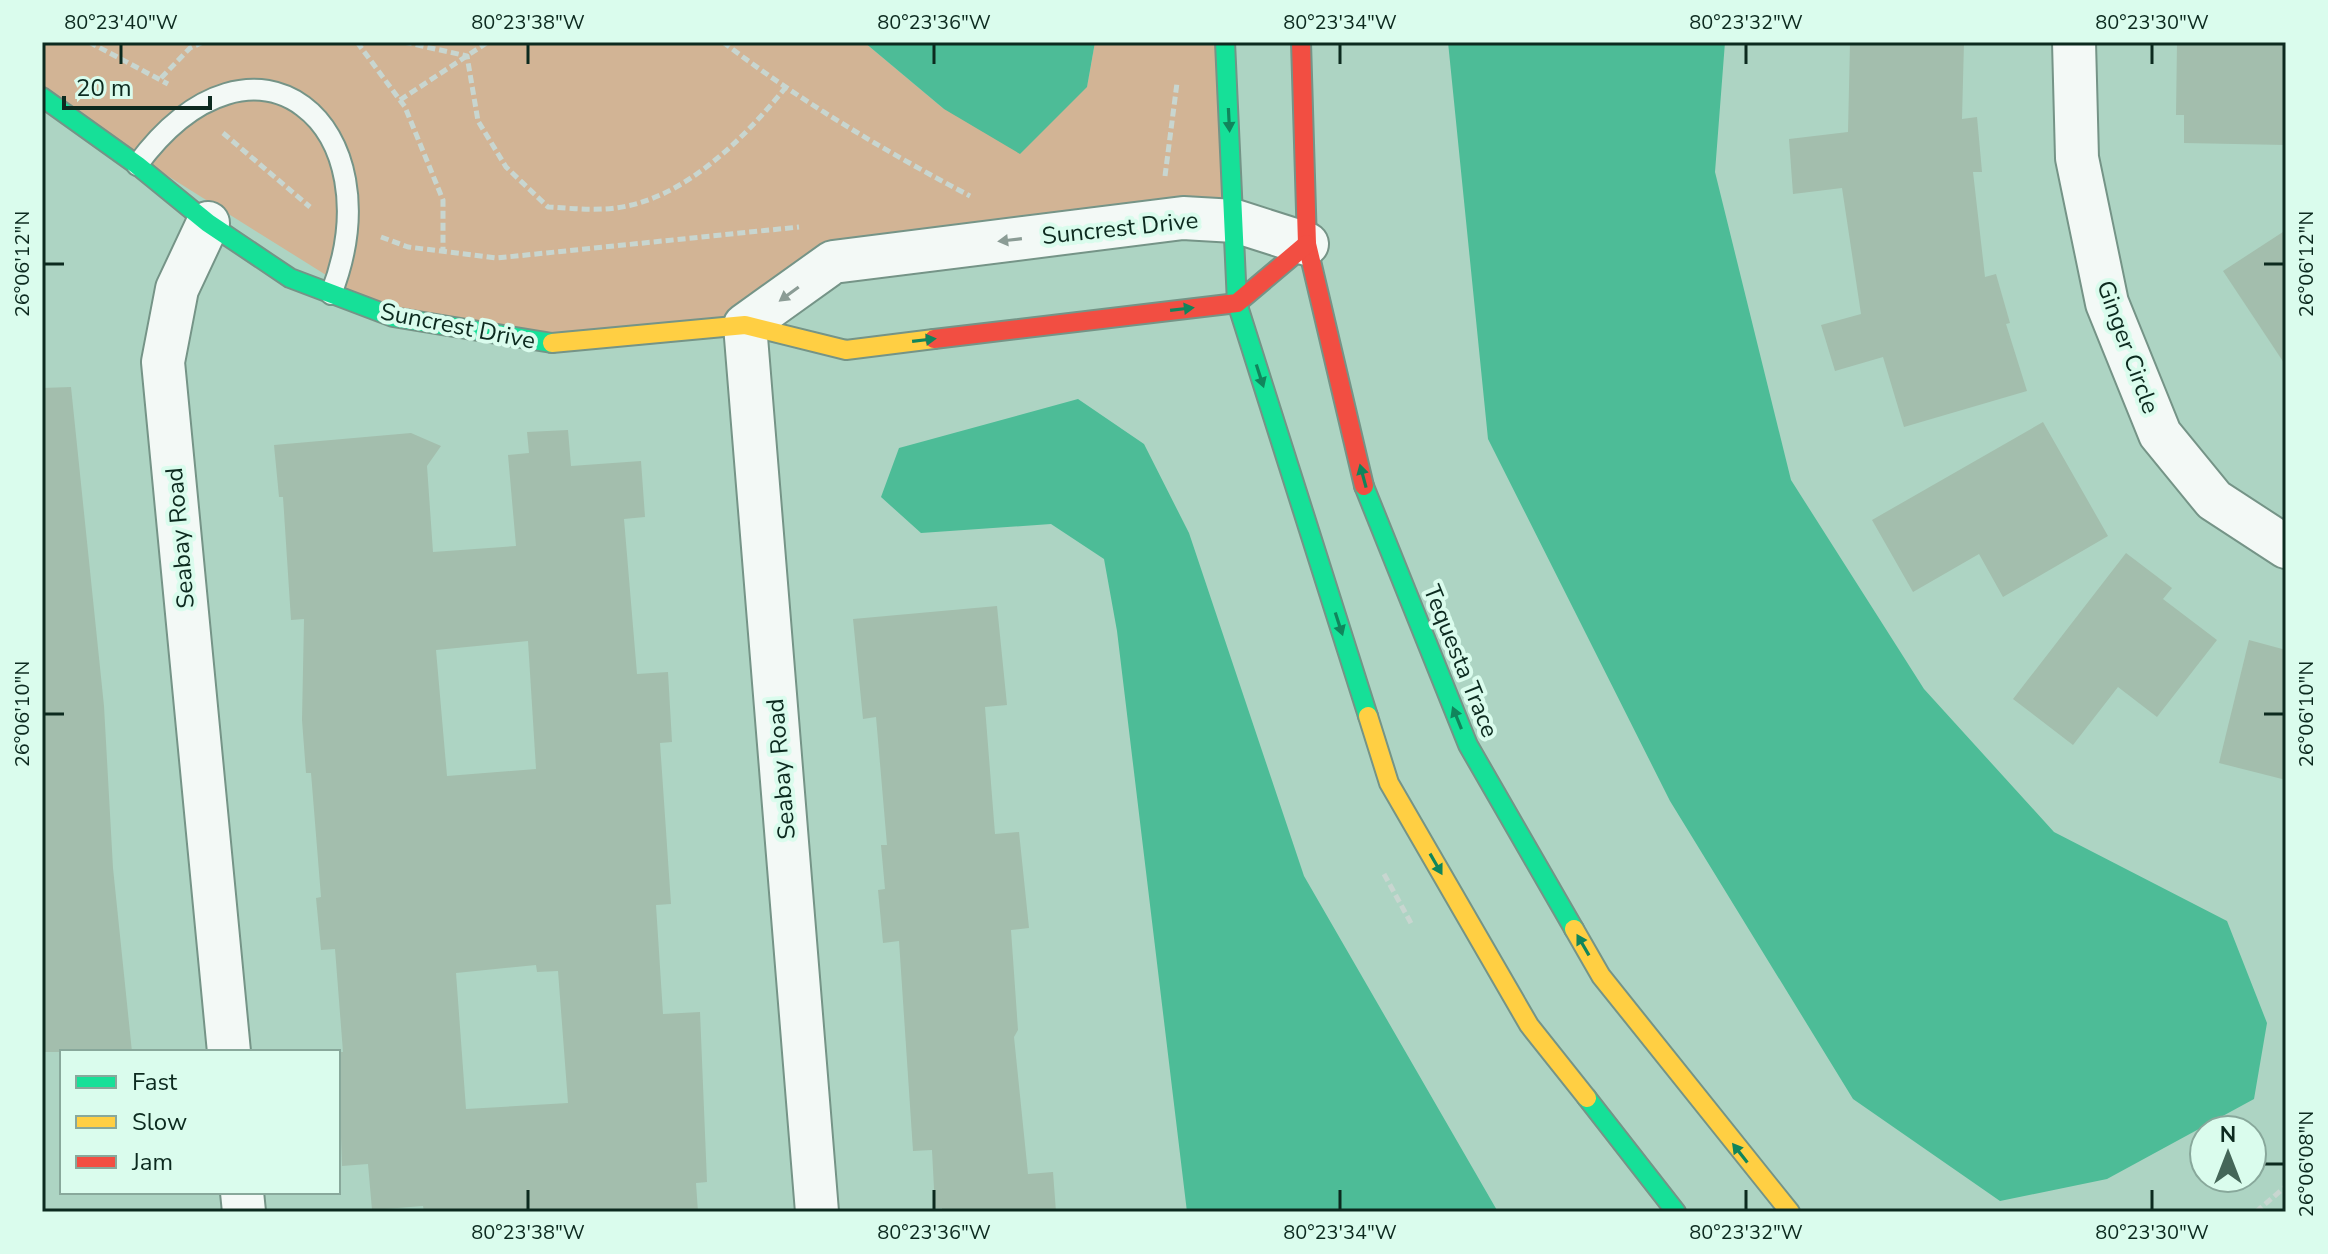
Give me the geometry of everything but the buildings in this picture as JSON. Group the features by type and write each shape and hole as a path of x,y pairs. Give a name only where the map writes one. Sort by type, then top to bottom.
{"street":[{"path":"1225,42 1237,303 1389,783 1529,1025 1676,1212"},
{"name":"Tequesta Trace","path":"1301,42 1307,244 1364,485 1468,745 1601,976 1774,1196 1790,1212"},
{"name":"Ginger Circle","path":"2074,42 2077,158 2107,303 2160,434 2214,500 2286,547"},
{"name":"Suncrest Drive","path":"42,97 137,165 208,223 290,278 393,317 547,344 745,325 846,350 1237,303"},
{"name":"Suncrest Drive","path":"745,325 833,262 1183,218 1235,221 1307,244"},
{"name":"Seabay Road","path":"208,223 177,289 163,362 229,1050"},
{"path":"1237,303 1307,244"},
{"name":"Seabay Road","path":"745,325 817,1212"}],"lane":[{"path":"137,165 173,123 221,95 258,91 299,104 315,115 338,150 345,172 348,225 343,264 331,294"}],"path":[{"path":"89,42 161,78 321,216 408,247 497,258 807,226"},
{"path":"161,78 190,48 203,42"},
{"path":"357,42 400,100 443,200 443,251"},
{"path":"404,42 467,56"},
{"path":"400,100 488,42"},
{"path":"723,42 786,87 902,160 979,201"},
{"path":"467,56 478,121 506,167 548,207 606,210 655,197 690,179 762,116 786,87"},
{"path":"1164,180 1178,73"},
{"path":"2256,1212 2286,1186"}],"shaded area":[{"path":"42,42 864,42 944,109 1087,87 1095,42 1225,42 1235,221 833,262 745,325 547,344 393,317 42,97"},
{"path":"864,42 1095,42 1087,87 1020,154 944,109"},
{"path":"1448,42 1725,42 1715,172 1791,480 1924,689 2054,832 2227,921 2267,1023 2254,1099 2226,1114 2188,1114 2188,1135 2107,1179 2000,1201 1853,1099 1670,801 1488,439"},
{"path":"1078,399 1144,444 1189,533 1304,876 1498,1212 1187,1212 1117,631 1104,559 1051,524 921,533 881,497 899,448"}],"traffic: fast":[{"path":"1225,42 1237,303 1368,716"},
{"path":"42,97 137,165 208,223 290,278 393,317 552,343"},
{"path":"1364,486 1468,745 1574,929"},
{"path":"1587,1098 1676,1212"}],"traffic: slow":[{"path":"552,343 745,325 846,350 934,339"},
{"path":"1368,716 1389,783 1529,1025 1587,1098"},
{"path":"1574,929 1601,976 1790,1212"}],"traffic: jam":[{"path":"1301,42 1307,244 1364,486"},
{"path":"934,339 1237,303 1307,244"}]}
